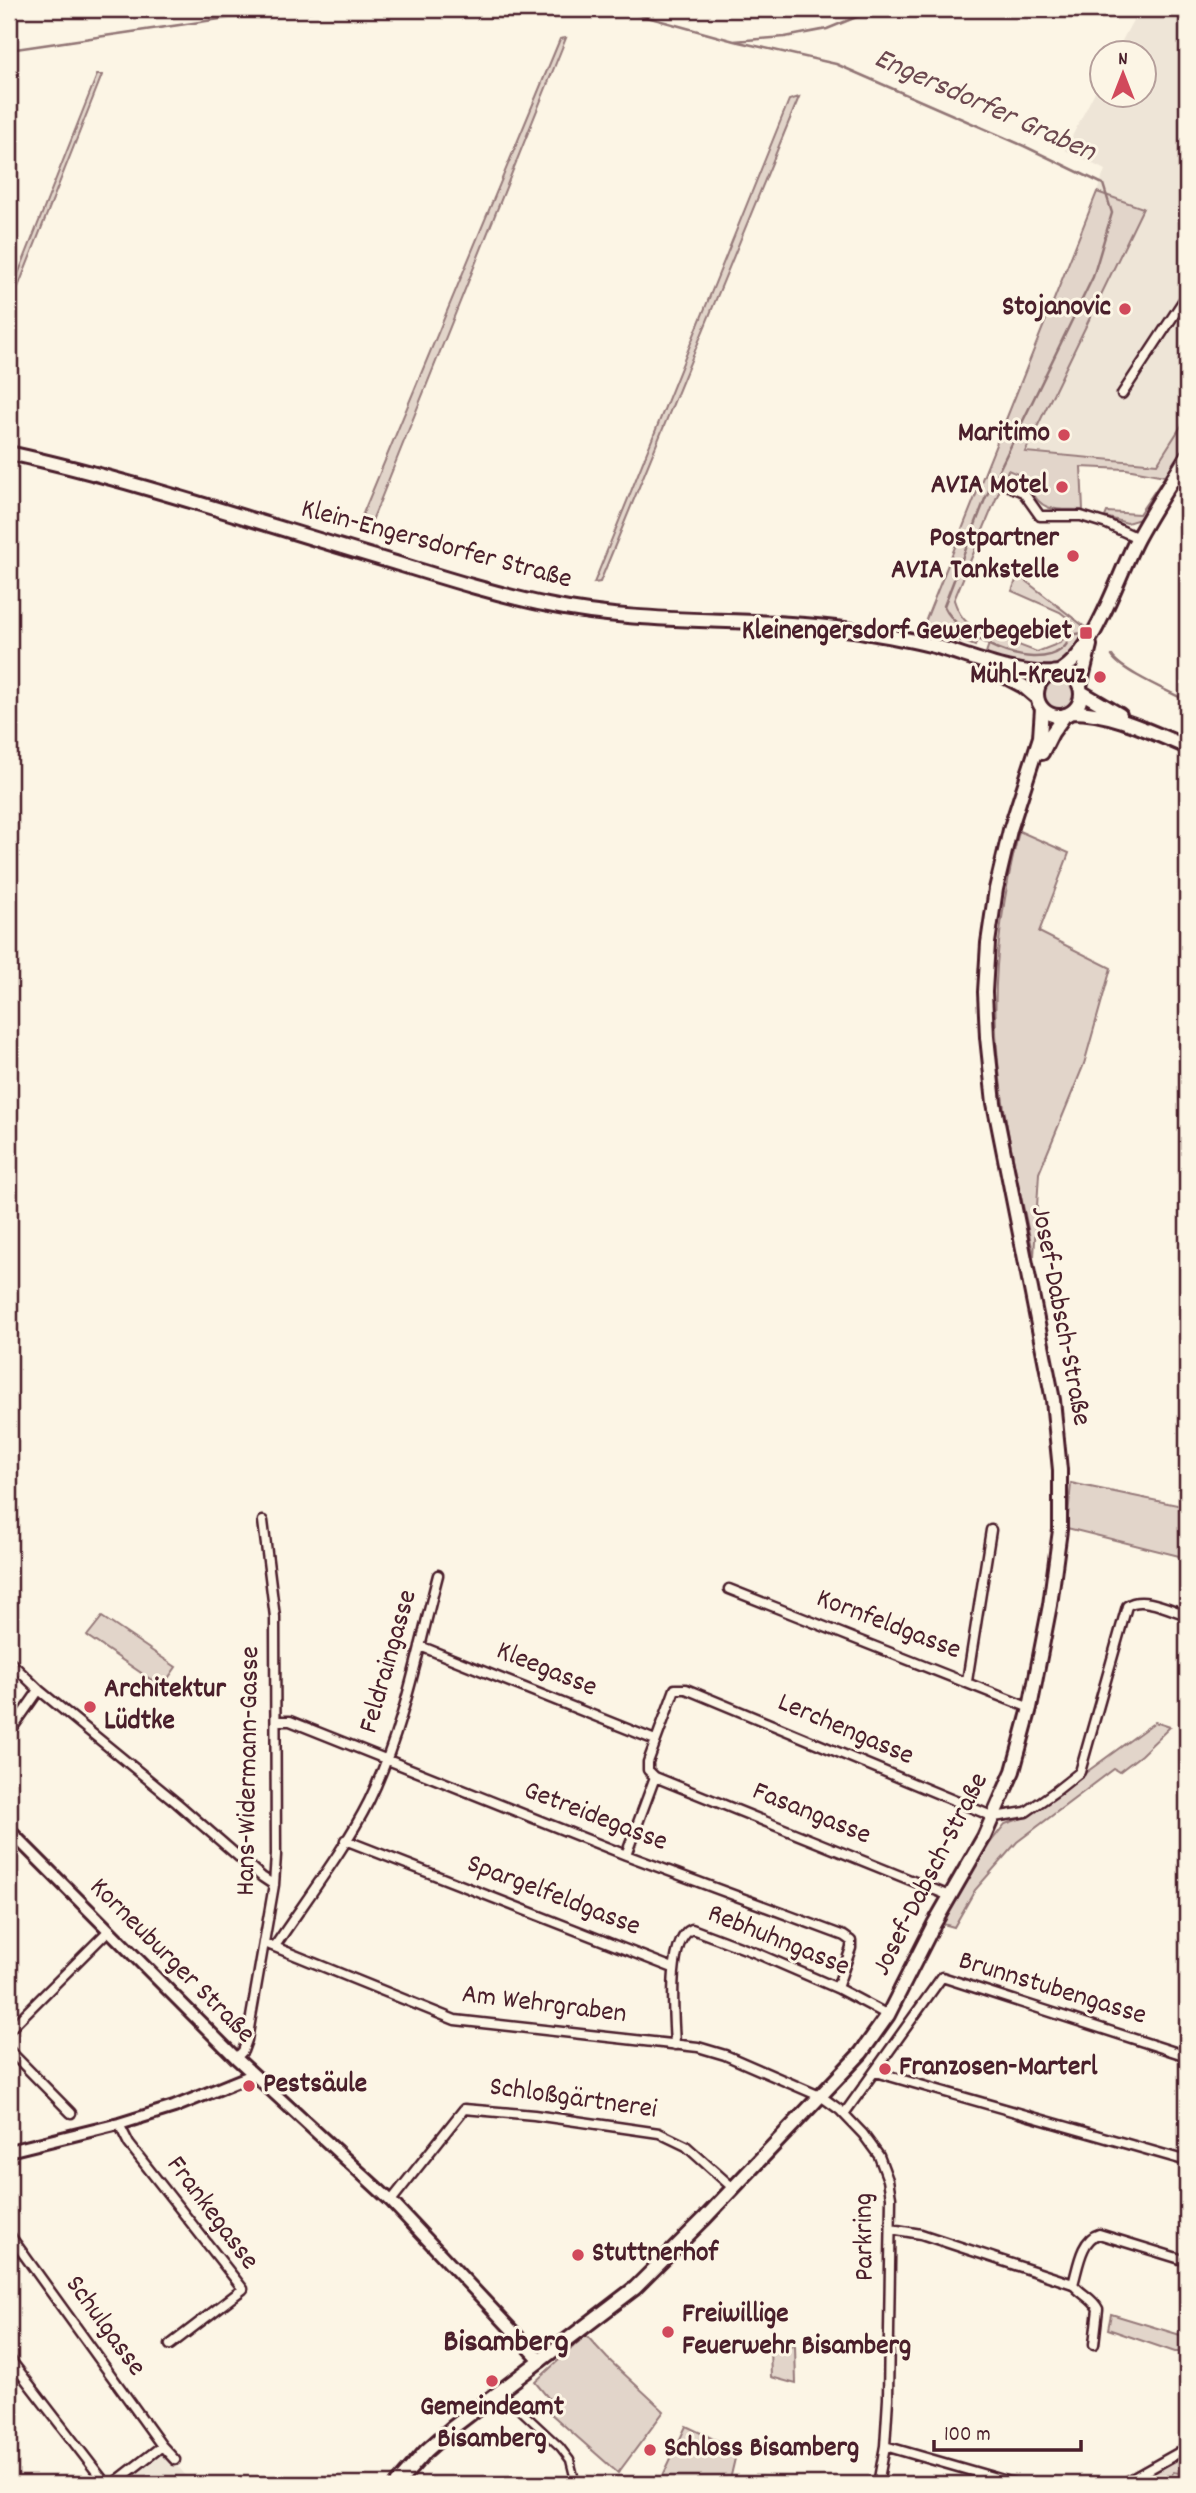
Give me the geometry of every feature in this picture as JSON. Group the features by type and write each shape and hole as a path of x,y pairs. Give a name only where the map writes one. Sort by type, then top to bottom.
{"main road":[{"name":"Klein-Engersdorfer Straße","path":"9,453 118,481 531,601 636,617 771,622 853,630 918,642 1027,673 1056,673"},
{"path":"1187,456 1138,538 1093,635 1074,661 1041,682 1039,703 1052,715 1093,713 1144,729 1187,747"},
{"path":"1069,714 1080,701 1080,689 1093,635"},
{"name":"Klein-Engersdorfer Straße","path":"982,662 992,671 1023,686 1039,703"},
{"path":"1056,673 1072,676 1080,689 1096,703 1144,729"},
{"name":"Josef-Dabsch-Straße","path":"397,2484 426,2451 452,2428 633,2290 862,2053 888,2015 994,1817 1013,1771 1030,1708 1054,1579 1061,1513 1060,1458 1053,1401 994,1103 985,1004 988,943 996,889 1010,830 1029,778 1041,733 1039,703"},
{"name":"Josef-Dabsch-Straße","path":"1029,778 1052,733 1069,714"}],"street":[{"path":"1122,394 1187,295"},
{"path":"1007,485 1023,492 1040,516 1081,516 1138,538"},
{"name":"Hans-Widermann-Gasse","path":"236,2058 247,2040 274,1885 275,1617 263,1521"},
{"path":"967,1681 991,1530"},
{"name":"Feldraingasse","path":"386,1760 438,1576"},
{"name":"Kornfeldgasse","path":"729,1588 1030,1708"},
{"path":"994,1817 1026,1812 1080,1772 1127,1606 1144,1602 1187,1615"},
{"name":"Kleegasse","path":"420,1646 656,1740"},
{"path":"9,1661 39,1690 274,1885"},
{"name":"Lerchengasse","path":"656,1740 673,1693 678,1688 686,1689 994,1817"},
{"path":"9,1733 39,1690"},
{"name":"Getreidegasse","path":"276,1720 290,1721 626,1855 847,1937 852,1948 837,1988"},
{"path":"626,1855 655,1777 649,1773 647,1767 656,1740"},
{"path":"275,1946 365,1808 386,1760"},
{"name":"Fasangasse","path":"655,1777 950,1896"},
{"name":"Korneuburger Straße","path":"9,1830 253,2075 391,2201 541,2361"},
{"name":"Spargelfeldgasse","path":"345,1840 673,1968"},
{"name":"Rebhuhngasse","path":"673,1968 685,1934 692,1929 837,1988 888,2015"},
{"path":"9,2030 108,1931"},
{"name":"Am Wehrgraben","path":"265,1944 455,2020 675,2045 718,2053 822,2096"},
{"path":"673,1968 675,2045"},
{"name":"Brunnstubengasse","path":"844,2114 942,1978 1187,2056"},
{"path":"9,2050 71,2113"},
{"path":"875,2072 1187,2161"},
{"path":"9,2151 119,2124 174,2107 253,2075"},
{"name":"Parkring","path":"822,2096 844,2114 868,2140 883,2164 890,2188 888,2388 878,2484"},
{"name":"Schloßgärtnerei","path":"391,2201 464,2109 640,2129 674,2139 695,2153 733,2188"},
{"name":"Frankegasse","path":"119,2124 129,2144 243,2289 170,2345"},
{"path":"891,2230 921,2234 1073,2284 1080,2293 1096,2304 1098,2309 1094,2344"},
{"name":"Schulgasse","path":"9,2234 162,2446 175,2460"},
{"path":"1073,2284 1087,2242 1094,2235 1099,2234 1187,2261"},
{"path":"9,2358 106,2484"},
{"path":"501,2392 560,2447 570,2460 576,2484"},
{"path":"113,2484 162,2446"},
{"path":"884,2446 1017,2484"},
{"path":"1123,2484 1187,2448"}],"shaded area":[{"path":"1139,9 1187,9 1187,439 1168,465 1024,452 1142,208 1097,192 1105,170 1065,150 1088,105 1088,108 1158,108 1158,38 1123,38"},
{"path":"566,38 367,533 357,528 560,39"},
{"path":"97,75 102,75 9,310 9,297"},
{"path":"799,97 600,582 594,583 789,100"},
{"path":"1097,192 1143,208 1025,452 1157,464 1187,417 1187,449 1140,519 1127,523 1105,517 1107,512 1139,514 1165,476 1126,469 1081,467 1083,510 1066,510 1040,503 1030,489 1032,480 1008,470 954,600 963,618 980,630 975,646 923,627"},
{"path":"1018,575 1086,628 1080,646 1061,665 1049,668 1022,666 991,658 986,653 992,635 1037,652 1060,643 1075,624 1060,612 1012,591"},
{"path":"1059,677 1071,682 1076,694 1071,706 1059,711 1047,706 1042,694 1047,682"},
{"path":"1019,831 1069,853 1039,932 1111,968 1084,1064 1039,1173 1034,1257 1003,1101 997,1048 996,985 1001,923"},
{"path":"1071,1483 1187,1507 1187,1558 1067,1528"},
{"path":"102,1617 176,1667 162,1687 87,1636"},
{"path":"1155,1722 1170,1727 1119,1772 1114,1769 1017,1842 975,1890 954,1927 939,1923 979,1857 1005,1824 1025,1817"},
{"path":"1111,2314 1187,2337 1187,2352 1175,2352 1108,2329"},
{"path":"586,2335 664,2411 618,2473 550,2413 554,2405 535,2382"},
{"path":"795,2346 796,2384 771,2377 770,2347"},
{"path":"686,2426 737,2450 729,2484 659,2484"},
{"path":"1187,2452 1187,2474 1173,2472 1171,2479 1183,2484 1129,2484 1166,2465"},
{"path":"163,2454 172,2466 176,2464 193,2484 122,2484"}],"waterway":[{"path":"9,50 227,18 334,9"},
{"name":"Engersdorfer Graben","path":"618,9 734,41 785,37 827,29 876,9"},
{"name":"Engersdorfer Graben","path":"734,41 836,64 1024,146 1103,184 1112,213 1093,277 985,499 944,606 964,630 980,640 1015,654 1033,657 1049,655 1064,648 1071,635 1082,633"},
{"name":"Engersdorfer Graben","path":"1112,656 1125,668 1187,701"}],"place":[{"name":"Stojanovic","path":"1125,309"},
{"name":"Maritimo","path":"1064,435"},
{"name":"AVIA Motel","path":"1062,487"},
{"name":"Postpartner AVIA Tankstelle","path":"1073,556"},
{"name":"Kleinengersdorf Gewerbegebiet","path":"1086,633"},
{"name":"Mühl-Kreuz","path":"1100,677"},
{"name":"Architektur Lüdtke","path":"90,1707"},
{"name":"Franzosen-Marterl","path":"885,2069"},
{"name":"Pestsäule","path":"249,2086"},
{"name":"Stuttnerhof","path":"578,2255"},
{"name":"Freiwillige Feuerwehr Bisamberg","path":"668,2332"},
{"name":"Gemeindeamt Bisamberg","path":"492,2381"},
{"name":"Schloss Bisamberg","path":"650,2450"}],"district":[{"name":"Bisamberg","path":"506,2344"}]}
